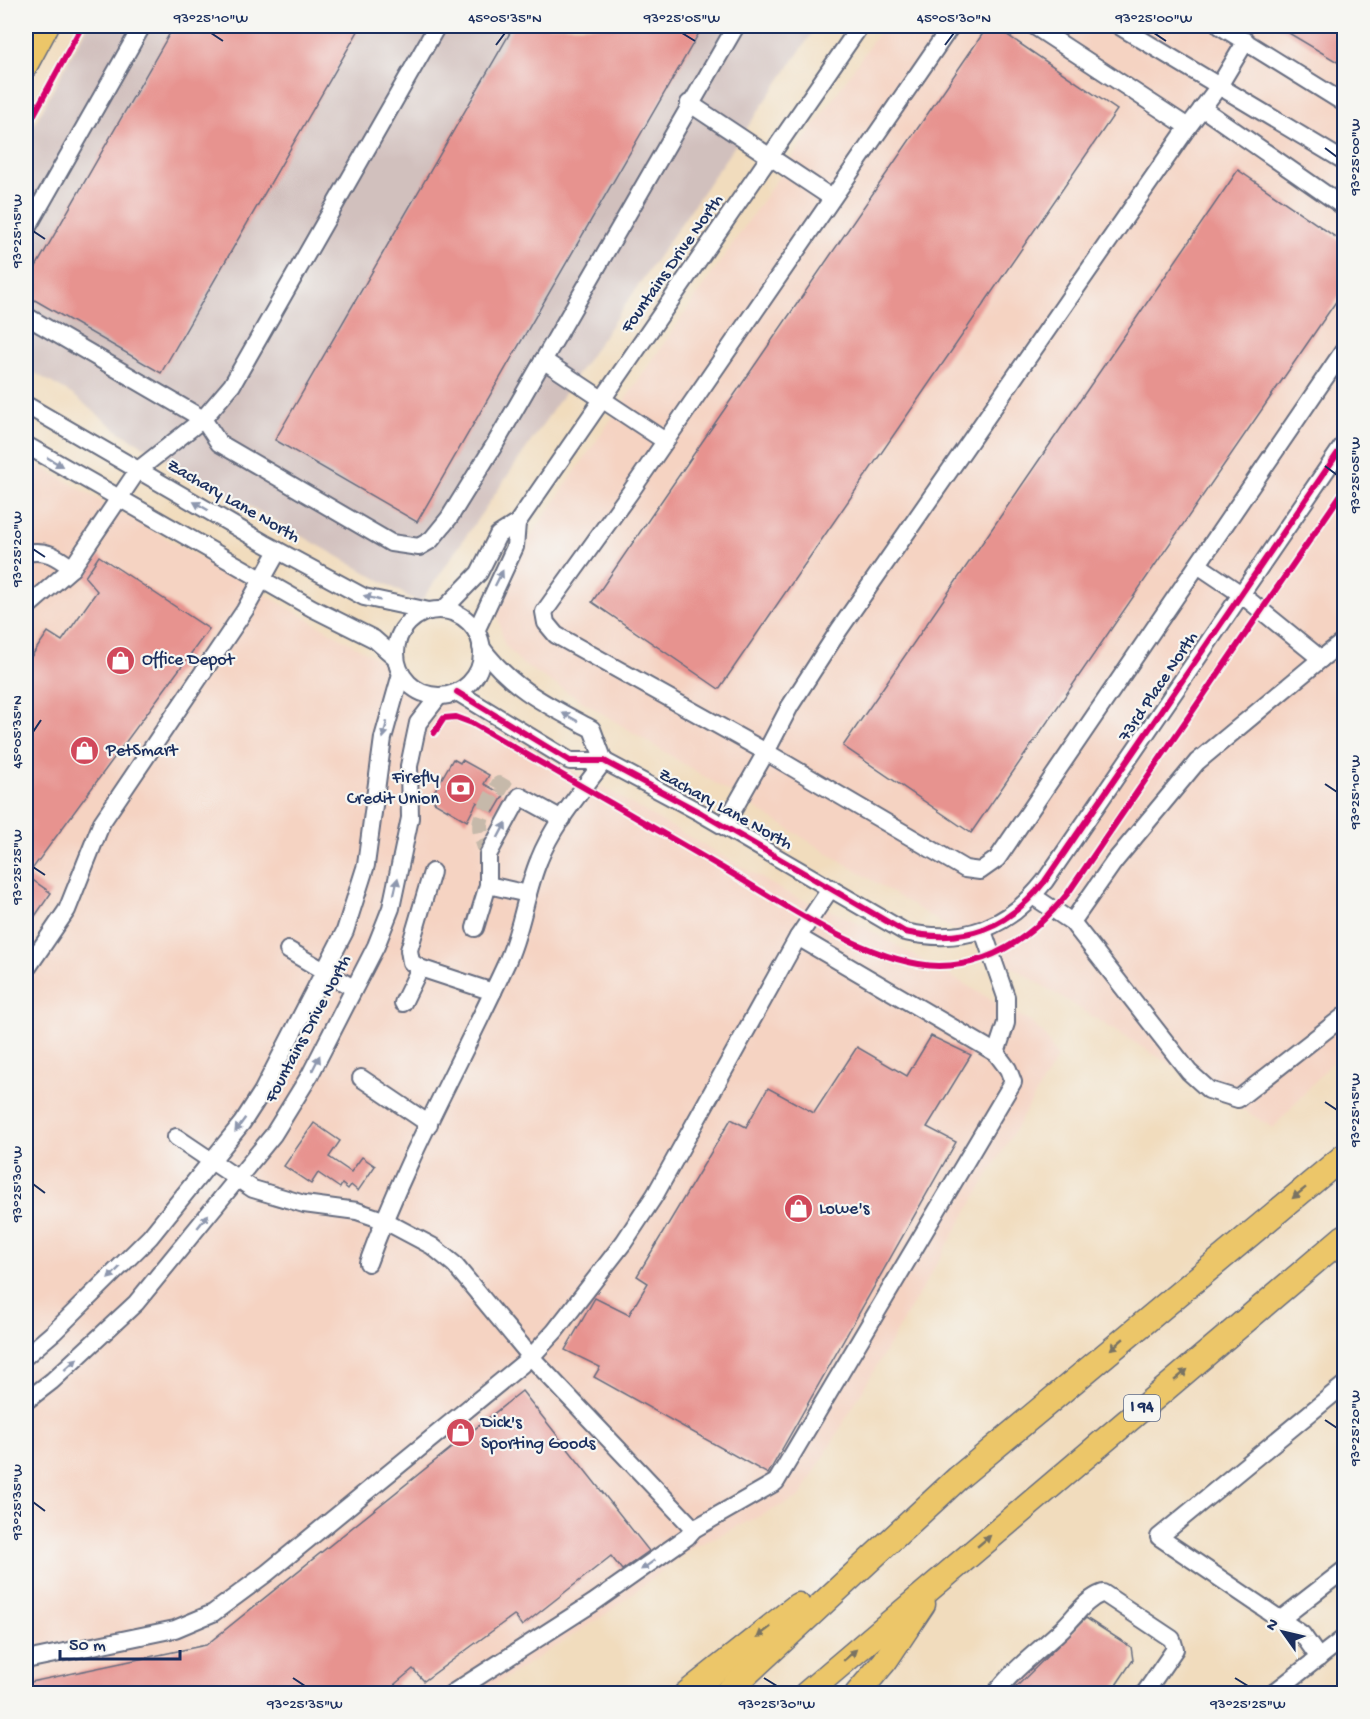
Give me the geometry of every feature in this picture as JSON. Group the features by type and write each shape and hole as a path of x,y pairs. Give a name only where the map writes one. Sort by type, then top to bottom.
{"highway":[{"path":"686,1694 958,1478 1344,1156"},
{"name":"I 94","path":"806,1694 1344,1237"},
{"path":"725,1694 958,1478"},
{"path":"857,1694 885,1661 939,1579"}],"main road":[{"path":"26,67 48,26"}],"street":[{"path":"26,230 142,26"},
{"path":"26,608 72,568 138,470 202,418 232,385 437,26"},
{"path":"26,316 202,418 219,443 391,543 419,548 432,540 449,518 736,26"},
{"name":"Fountains Drive North","path":"436,610 479,573 498,535 517,523 860,26"},
{"path":"951,26 665,441 544,612 546,624 556,635 766,752 965,869 980,871 997,859 1344,350"},
{"path":"1034,26 1188,128"},
{"path":"1119,26 1344,161"},
{"path":"1220,26 1344,103"},
{"path":"724,826 790,706 839,630 1218,86 1246,41"},
{"path":"689,103 832,198"},
{"path":"1202,108 1344,207"},
{"path":"543,360 665,441"},
{"name":"Zachary Lane North","path":"26,405 279,551 364,597 436,610"},
{"name":"73rd Place North","path":"983,931 1023,907 1033,896 1344,444"},
{"path":"26,445 312,608 374,639 417,690 439,696 457,692 476,674 481,661 482,647"},
{"name":"Fountains Drive North","path":"476,631 515,547 517,523"},
{"path":"26,553 38,551 54,554 72,568"},
{"path":"26,970 67,910 102,822 245,610 279,551"},
{"path":"1198,565 1241,594 1321,659"},
{"path":"368,1263 383,1220 510,957 539,859 562,819 604,761 592,729 528,695 506,677 482,647 476,631 462,617 436,610 407,623 400,633 398,666"},
{"path":"1072,922 1114,862 1197,762 1344,640"},
{"name":"Fountains Drive North","path":"26,1356 54,1332 150,1237 242,1124 262,1092 345,931 366,865 383,738 398,666"},
{"name":"Zachary Lane North","path":"457,692 570,761 604,761 724,826 905,932 929,938 953,937 983,931"},
{"name":"Fountains Drive North","path":"26,1401 60,1374 136,1303 273,1134 310,1076 352,988 376,946 391,908 410,818 409,766 418,723 439,696"},
{"path":"475,928 488,885 488,855 520,796 562,819"},
{"path":"432,872 410,950 411,962 420,968 493,992"},
{"path":"488,885 528,894"},
{"path":"26,1660 175,1629 213,1613 267,1573 531,1357 555,1331 624,1242 655,1195 798,937 831,888"},
{"path":"1033,896 1072,922 1189,1072 1209,1090 1238,1099 1344,1016"},
{"path":"983,931 1006,997 1006,1023 996,1053"},
{"path":"451,1694 593,1603 687,1537 694,1529 776,1482 1013,1082 1008,1069 996,1053 798,937"},
{"path":"288,950 352,988"},
{"path":"403,1003 420,968"},
{"path":"362,1078 429,1124"},
{"path":"176,1137 237,1179 277,1198 357,1211 383,1220 432,1246 454,1264 531,1357 694,1529"},
{"path":"1319,1658 1302,1634 1159,1537 1344,1385"},
{"path":"1281,1619 1344,1570"},
{"path":"995,1694 1011,1673 1064,1628 1091,1598 1103,1593 1172,1639 1175,1649 1144,1694"},
{"path":"1272,1694 1344,1638"}],"shaded area":[{"path":"87,26 817,26 420,603 121,433 73,395 26,368 26,140"},
{"path":"883,26 1344,26 1344,1049 1273,1128 522,664 504,644 495,604 519,553"},
{"path":"26,458 791,895 847,917 1029,1021 1043,1033 1057,1058 800,1497 690,1549 606,1614 482,1693 26,1693"}],"building":[{"path":"174,26 361,26 161,373 26,295 26,284"},
{"path":"514,26 703,26 417,522 275,440"},
{"path":"988,26 994,26 1117,110 719,689 592,602"},
{"path":"1277,26 1344,26 1344,66"},
{"path":"1238,170 1344,243 1344,290 971,833 843,746"},
{"path":"99,556 209,629 27,876 51,893 26,929 26,664 48,632 62,641 97,591 85,577"},
{"name":"Firefly Credit Union","path":"453,759 460,763 462,760 489,775 484,784 504,795 494,812 477,802 467,821 434,802 438,794 434,792"},
{"name":"Lowe's","path":"931,1036 971,1055 927,1127 956,1142 768,1474 594,1377 600,1367 565,1350 595,1298 629,1315 648,1283 637,1276 731,1119 746,1127 768,1088 814,1113 857,1047 907,1076"},
{"path":"314,1123 340,1141 329,1157 351,1172 362,1157 375,1166 358,1191 351,1185 348,1189 342,1184 340,1188 318,1173 311,1184 284,1166"},
{"path":"522,1391 649,1551 622,1570 611,1556 522,1626 514,1615 424,1681 413,1669 395,1684 403,1694 26,1694 26,1683 206,1645"},
{"path":"1086,1618 1131,1647 1133,1660 1110,1694 1009,1694"}],"tunnel":[{"path":"488,855 480,825 484,811 499,784 520,796"}],"cycle path":[{"path":"26,129 82,26"},
{"path":"457,692 570,761 604,761 701,813 905,932 947,936 984,929 1016,911 1045,881 1344,444"},
{"path":"434,733 444,718 456,717 472,723 797,913 855,943 912,963 939,966 959,965 978,960 996,953 1028,934 1056,908 1068,893 1344,490"}],"place":[{"name":"Office Depot","path":"121,660"},
{"name":"PetSmart","path":"85,751"},
{"name":"Firefly Credit Union","path":"460,788"},
{"name":"Lowe's","path":"798,1209"},
{"name":"Dick's Sporting Goods","path":"460,1433"}]}
